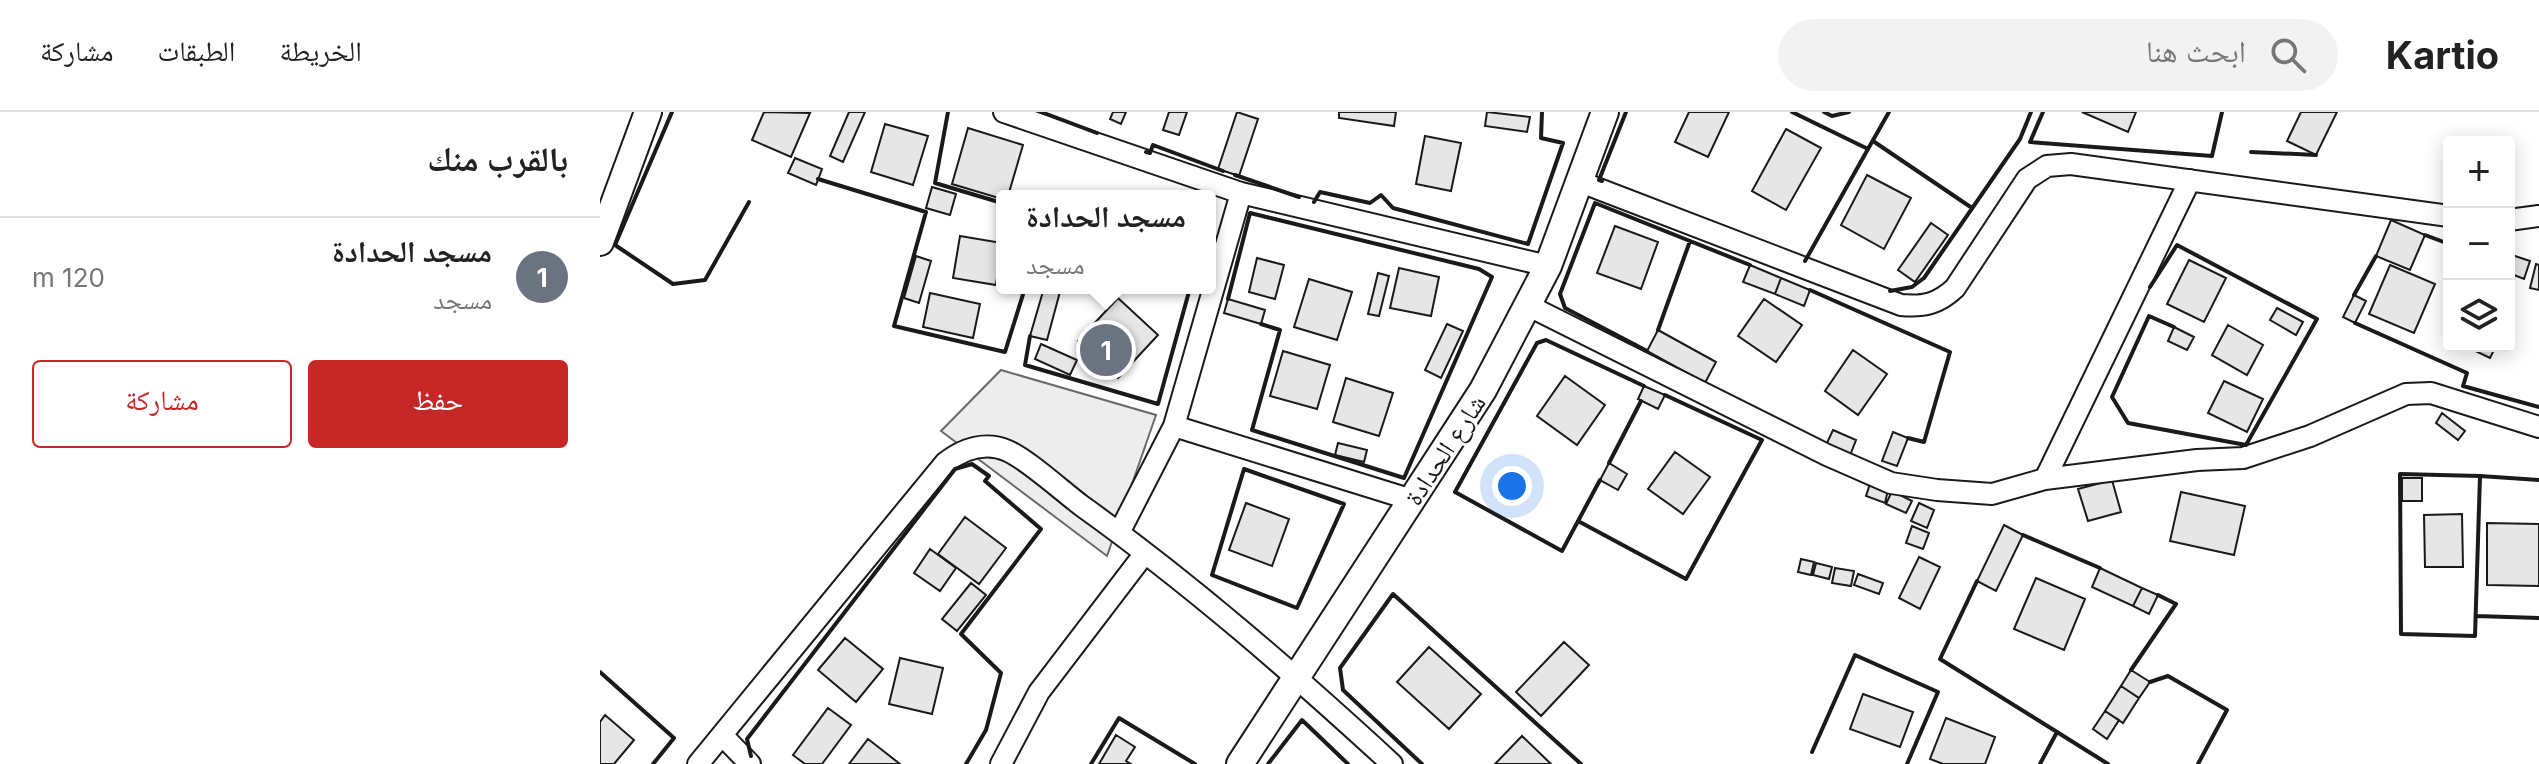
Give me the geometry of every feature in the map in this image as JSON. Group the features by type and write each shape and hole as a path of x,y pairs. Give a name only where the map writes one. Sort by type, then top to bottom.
{"street":[{"path":"600,242 648,112"},
{"path":"1004,112 1241,193 1548,266"},
{"name":"شارع الحدادة","path":"1240,764 1483,390 1548,266 1605,112"},
{"path":"1578,181 1901,305 1920,306 1942,301 1955,288 2027,179 2047,166 2071,164 2443,215"},
{"path":"2045,479 2190,180"},
{"path":"1216,280 1241,193"},
{"path":"2515,219 2539,216"},
{"path":"1119,533 1174,426 1212,294"},
{"path":"1529,306 1827,455 1891,483 1992,494 2045,479 2197,460 2243,458 2310,436 2406,394 2431,393 2539,427"},
{"path":"1174,426 1412,500"},
{"path":"698,764 945,463 962,449 1008,451 1145,553 1297,677 1392,764"},
{"path":"1001,764 1039,692 1145,553"},
{"path":"723,736 750,764"}],"shaded area":[{"path":"1001,370 1156,415 1107,556 941,431"}],"building":[{"path":"764,112 810,113 791,157 752,140"},
{"path":"849,112 865,112 843,162 830,156"},
{"path":"1113,112 1126,112 1121,124 1110,119"},
{"path":"1169,112 1187,112 1179,135 1163,130"},
{"path":"1237,112 1258,119 1239,176 1218,169"},
{"path":"1339,112 1396,112 1394,126 1339,118"},
{"path":"1487,112 1530,117 1527,132 1485,126"},
{"path":"1689,112 1729,112 1708,157 1675,142"},
{"path":"2082,112 2136,112 2128,132"},
{"path":"2301,112 2337,112 2316,155 2287,141"},
{"path":"885,124 928,136 913,185 871,172"},
{"path":"968,128 1023,145 1010,190 996,190 996,197 952,184"},
{"path":"1786,129 1821,148 1786,210 1752,191"},
{"path":"1425,136 1461,143 1451,191 1416,184"},
{"path":"795,158 822,169 816,185 788,173"},
{"path":"1867,175 1911,198 1884,249 1841,225"},
{"path":"932,187 956,194 950,215 926,208"},
{"path":"2391,220 2425,235 2410,270 2376,256"},
{"path":"1931,223 1948,235 1915,282 1898,270"},
{"path":"1615,226 1658,242 1641,289 1597,273"},
{"path":"960,236 996,242 996,285 953,278"},
{"path":"916,256 931,261 919,303 904,298"},
{"path":"2515,256 2530,261 2524,279 2515,275"},
{"path":"1257,258 1284,265 1275,299 1249,292"},
{"path":"2189,260 2226,278 2204,322 2167,304"},
{"path":"2536,264 2539,265 2539,290 2530,288"},
{"path":"1750,265 1781,278 1775,294 1743,282"},
{"path":"2390,265 2435,284 2414,333 2369,314"},
{"path":"1399,268 1439,277 1431,316 1390,308"},
{"path":"1378,273 1389,276 1379,316 1368,314"},
{"path":"1781,278 1810,290 1804,306 1775,294"},
{"path":"1309,279 1352,292 1337,340 1294,327"},
{"path":"930,293 980,304 973,338 923,327"},
{"path":"1042,294 1059,294 1047,340 1030,336"},
{"path":"2354,295 2366,301 2355,323 2343,317"},
{"path":"1118,298 1158,335 1118,378 1078,341"},
{"path":"1228,299 1265,310 1261,324 1224,313"},
{"path":"1764,299 1802,325 1776,362 1738,336"},
{"path":"2277,308 2303,322 2296,335 2270,320"},
{"path":"1447,324 1463,331 1441,378 1425,370"},
{"path":"2228,325 2263,345 2247,375 2212,355"},
{"path":"2174,327 2194,337 2187,350 2168,341"},
{"path":"1658,330 1716,362 1705,383 1647,351"},
{"path":"1041,344 1077,360 1070,375 1035,359"},
{"path":"1853,350 1887,374 1858,415 1825,391"},
{"path":"1283,351 1330,365 1317,409 1270,396"},
{"path":"2478,352 2493,352 2490,358"},
{"path":"1565,376 1605,405 1577,445 1537,416"},
{"path":"1346,378 1393,393 1379,436 1333,422"},
{"path":"2224,381 2263,399 2247,432 2208,413"},
{"path":"1644,386 1665,395 1658,409 1638,399"},
{"path":"2442,413 2465,431 2458,440 2436,423"},
{"path":"1833,430 1856,440 1849,458 1825,447"},
{"path":"1893,432 1908,438 1897,466 1882,461"},
{"path":"1338,443 1367,450 1364,462 1335,455"},
{"path":"1675,452 1710,477 1683,514 1648,489"},
{"path":"1609,463 1627,474 1618,490 1600,480"},
{"path":"2402,478 2422,478 2422,501 2402,501"},
{"path":"2112,480 2121,512 2088,521 2078,489"},
{"path":"1870,484 1888,490 1885,503 1866,496"},
{"path":"1892,491 1912,501 1906,513 1886,504"},
{"path":"2181,492 2245,506 2234,555 2170,541"},
{"path":"1246,503 1289,519 1272,566 1229,550"},
{"path":"1919,503 1934,510 1927,528 1911,521"},
{"path":"2462,514 2463,567 2425,567 2424,515"},
{"path":"965,517 1006,548 979,584 938,554"},
{"path":"2487,523 2539,524 2539,586 2487,585"},
{"path":"2004,525 2023,535 1996,591 1977,581"},
{"path":"1912,526 1929,533 1923,549 1906,543"},
{"path":"930,549 956,568 940,591 914,573"},
{"path":"1919,557 1940,567 1920,609 1899,598"},
{"path":"1801,559 1814,562 1811,575 1798,572"},
{"path":"1816,563 1832,567 1829,579 1813,575"},
{"path":"1835,568 1854,571 1851,586 1832,583"},
{"path":"2100,568 2142,588 2133,606 2092,587"},
{"path":"1858,574 1883,583 1879,594 1854,585"},
{"path":"2036,578 2085,599 2064,650 2014,629"},
{"path":"971,583 986,595 957,631 942,619"},
{"path":"2142,588 2158,595 2149,614 2133,606"},
{"path":"845,638 883,669 856,702 818,670"},
{"path":"1564,642 1589,665 1541,716 1516,692"},
{"path":"1429,647 1481,694 1449,729 1397,682"},
{"path":"900,658 943,668 932,714 889,704"},
{"path":"2131,670 2150,682 2139,698 2121,686"},
{"path":"2121,686 2139,698 2123,723 2105,711"},
{"path":"1863,694 1913,712 1900,747 1850,729"},
{"path":"828,708 851,725 822,764 805,764 793,755"},
{"path":"2105,711 2119,720 2107,739 2093,729"},
{"path":"605,715 634,740 614,764 600,764 600,722"},
{"path":"1946,718 1995,737 1985,764 1943,764 1930,759"},
{"path":"1116,735 1135,747 1126,761 1131,764 1099,764"},
{"path":"1522,736 1551,764 1495,764"},
{"path":"868,739 900,764 849,764"}],"wall":[{"path":"672,112 615,245 673,284 705,280 749,202"},
{"path":"948,112 935,183 996,201"},
{"path":"1041,112 1097,133"},
{"path":"1314,202 1320,192 1370,203 1381,195 1393,208 1528,244 1563,143 1541,138 1542,112"},
{"path":"1602,181 1599,180 1626,112"},
{"path":"1792,112 1868,149 1889,112"},
{"path":"1824,112 1832,116 1849,112"},
{"path":"1890,291 1912,287 1924,278 2020,139 2031,112"},
{"path":"2043,112 2030,142 2212,156 2222,112"},
{"path":"1873,141 1972,208"},
{"path":"1146,152 1150,153 1153,145 1223,171"},
{"path":"1805,261 1868,149"},
{"path":"2251,152 2316,155"},
{"path":"1235,175 1299,197"},
{"path":"818,179 926,212 894,326 1005,352 1023,294"},
{"path":"1647,351 1565,308 1560,294 1595,203 1750,265"},
{"path":"1228,299 1250,213 1479,269 1492,277 1404,478 1252,430 1280,330 1261,324"},
{"path":"2425,235 2443,242"},
{"path":"1658,330 1690,241"},
{"path":"2150,287 2177,245 2317,319 2246,445 2128,423 2112,397 2149,316 2174,327"},
{"path":"2354,295 2376,256"},
{"path":"1810,290 1950,352 1924,442 1908,438"},
{"path":"1030,336 1025,365 1158,404 1188,294"},
{"path":"2355,323 2467,373 2463,386 2539,407"},
{"path":"1600,480 1562,551 1455,492 1537,343 1546,340 1644,386"},
{"path":"1578,521 1686,579 1762,440 1665,395"},
{"path":"1609,463 1641,401"},
{"path":"751,756 747,739 955,469 972,464 989,476 985,481 1041,529 961,634 1001,673 986,730 966,764"},
{"path":"1244,469 1344,504 1297,608 1212,575 1244,469"},
{"path":"2400,474 2480,476 2475,636 2401,634 2400,474"},
{"path":"2480,476 2539,480"},
{"path":"2023,535 2100,568"},
{"path":"1977,581 1940,659 2057,732 2040,764"},
{"path":"1422,764 1343,690 1340,668 1393,594 1581,764"},
{"path":"2131,670 2176,604 2158,595"},
{"path":"2476,616 2539,618"},
{"path":"1812,752 1855,655 1938,692 1907,764"},
{"path":"600,672 674,738 653,764"},
{"path":"2150,682 2168,676 2227,710 2198,764"},
{"path":"1091,764 1119,718 1195,764"},
{"path":"1268,764 1302,720 1348,764"},
{"path":"2057,732 2108,764"}],"place":[{"name":"مسجد الحدادة","path":"1106,350"}]}
